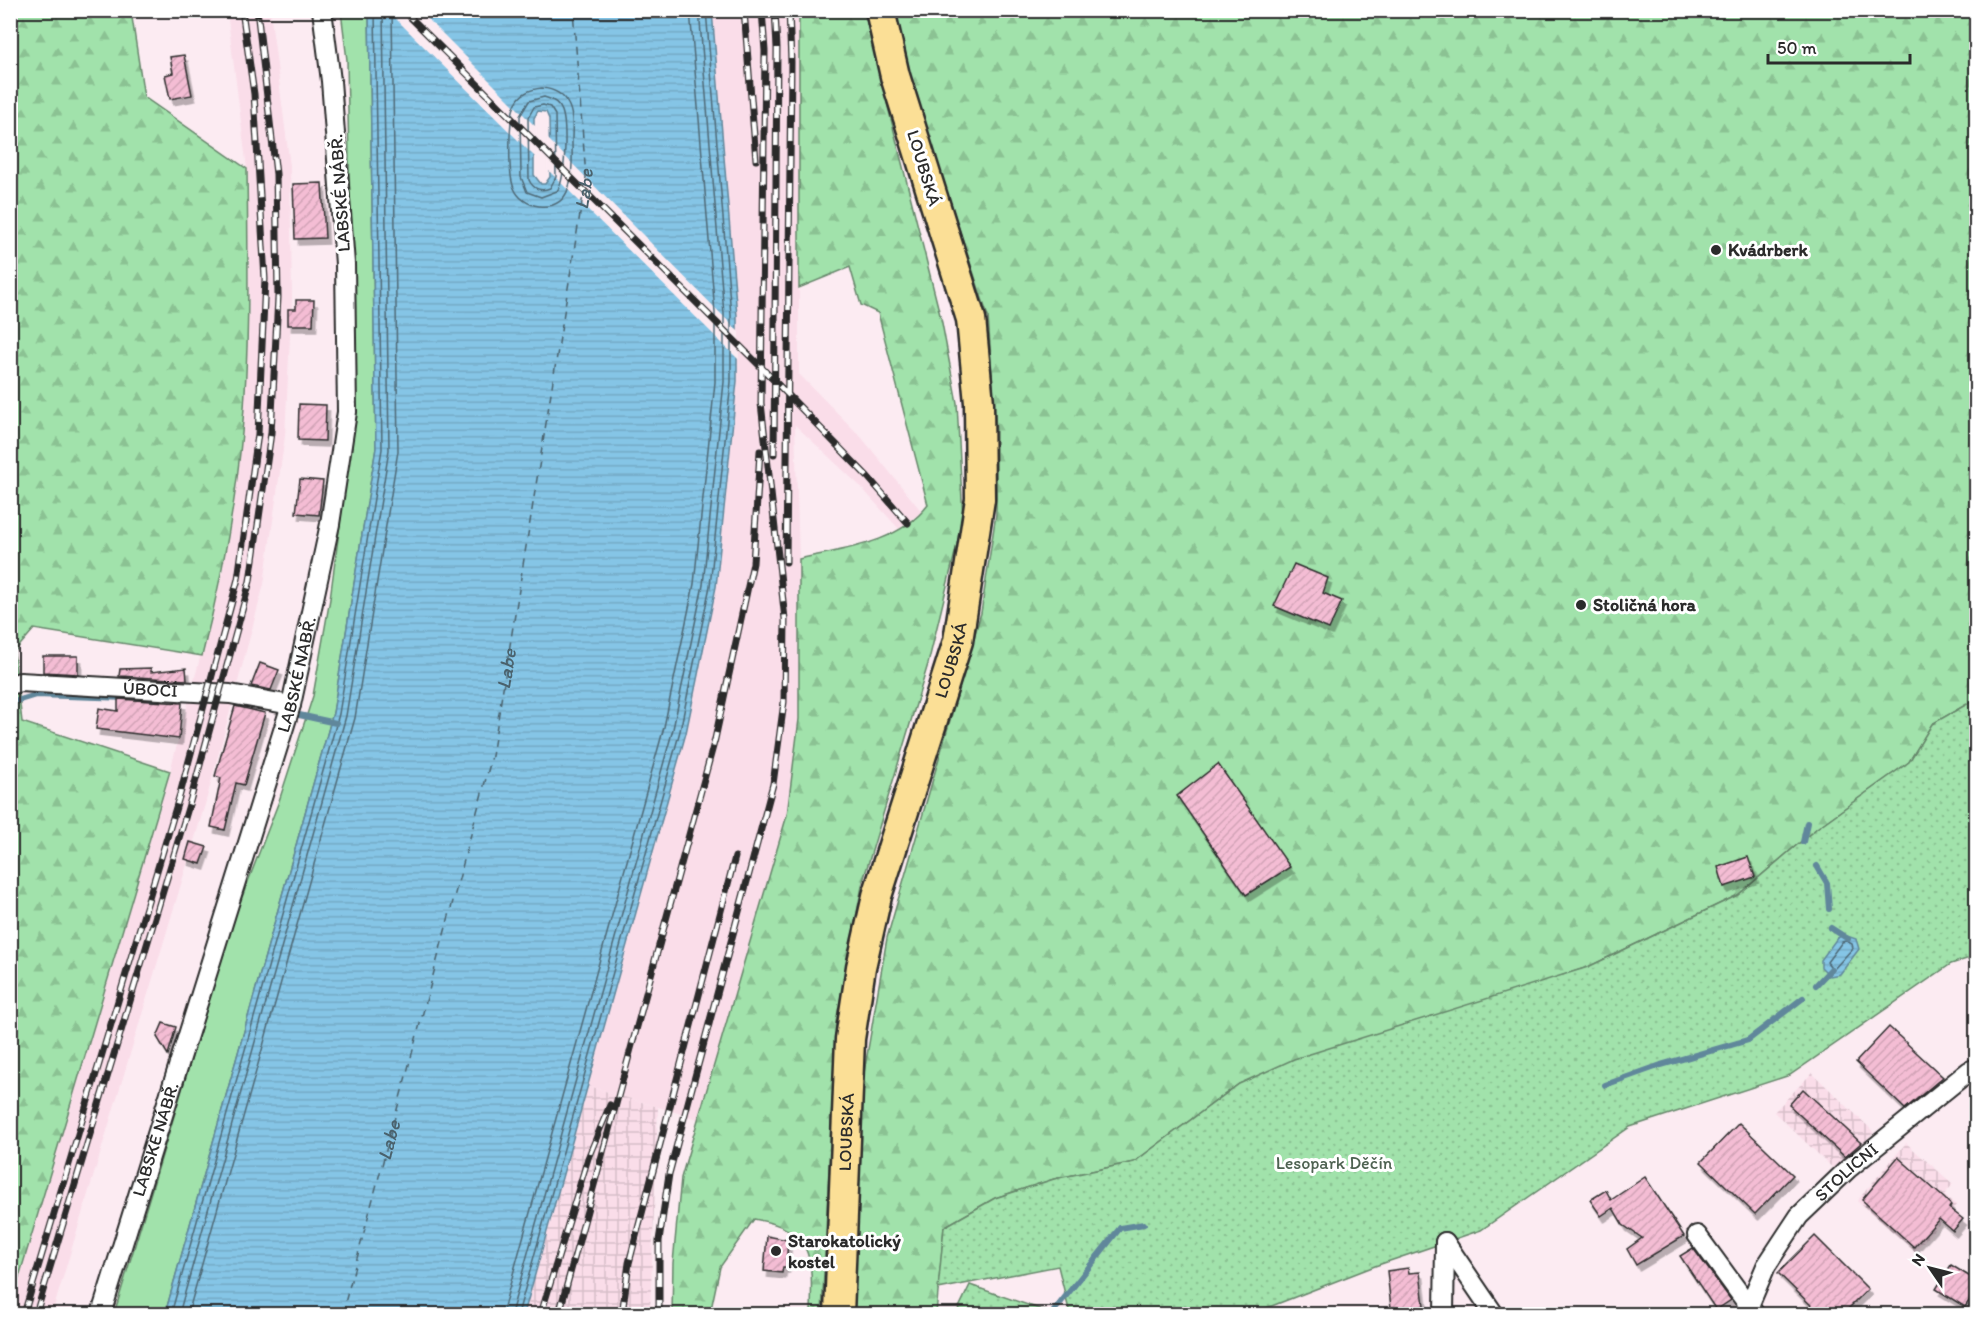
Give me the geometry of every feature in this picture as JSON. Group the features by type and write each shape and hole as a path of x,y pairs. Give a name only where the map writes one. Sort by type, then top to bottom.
{"main road":[{"name":"LOUBSKÁ","path":"839,1314 850,1039 861,967 877,896 958,641 980,499 978,403 971,319 895,76 880,10"}],"street":[{"name":"LABSKÉ NÁBŘ.","path":"101,1314 291,705 330,524 347,412 345,264 331,81 322,10"},
{"name":"ÚBOČÍ","path":"10,685 20,682 230,694 291,705"},
{"name":"STOLIČNÍ","path":"1752,1310 1767,1263 1799,1216 1848,1169 1969,1071 1977,1068"},
{"path":"1697,1234 1752,1310"},
{"path":"1444,1314 1445,1242 1494,1314"}],"shaded area":[{"path":"227,11 270,11 290,166 292,297 285,436 264,584 206,801 52,1314 11,1314 11,1304 165,790 222,575 242,432 249,296 247,169"},
{"path":"712,11 799,11 799,374 862,438 922,512 899,529 860,486 795,425 799,559 799,719 787,815 698,1119 588,1086 686,733 716,587 737,381 737,316"},
{"path":"1812,1073 1874,1132 1836,1171 1774,1112"},
{"path":"588,1086 658,1107 650,1314 524,1314"},
{"path":"1906,1143 1953,1184 1944,1195 1956,1205 1915,1251 1857,1201"}],"green space":[{"path":"11,11 131,11 144,97 247,169 248,268 245,400 239,461 227,545 202,656 34,629 14,652 22,722 170,771 11,1304"},
{"path":"341,11 369,11 376,448 333,713 165,1314 114,1314 234,918 279,801 313,696 330,599 354,419 347,60"},
{"path":"799,11 864,11 942,323 957,403 963,520 928,664 863,881 836,1022 822,1314 811,1314 810,1264 800,1240 790,1231 775,1224 754,1219 720,1267 710,1314 672,1314 673,1263 681,1178 787,815 799,719 799,559 851,548 886,537 916,518 928,505 878,313 861,305 850,267 799,288"},
{"path":"894,11 1976,11 1976,699 1932,724 1909,762 1817,828 1738,895 1588,967 1239,1084 1134,1162 1054,1179 995,1198 944,1227 936,1314 854,1314 856,1178 864,1073 887,938 981,613 996,514 996,431 988,317 909,76"},
{"name":"Lesopark Děčín","path":"1976,699 1976,956 1951,964 1790,1075 1630,1127 1481,1230 1375,1266 1251,1314 1070,1314 1058,1266 938,1289 944,1227 995,1198 1054,1179 1134,1162 1239,1084 1294,1059 1588,967 1738,895 1817,828 1909,762 1932,724"},
{"path":"970,1285 1054,1314 956,1314"}],"water":[{"name":"Labe","path":"369,11 712,11 737,316 737,381 716,587 686,733 524,1314 165,1314 333,713 376,448","holes":["538,111 546,112 549,119 550,177 545,184 541,184 534,175 534,118"]},
{"path":"1844,935 1856,939 1859,949 1840,974 1830,976 1821,967 1821,960 1837,938"}],"pier":[{"path":"388,11 420,11 537,128 537,159"},
{"path":"547,138 739,332 739,360 547,169"}],"building":[{"path":"184,55 192,95 170,99 165,75 173,73 170,57"},
{"path":"322,183 325,238 295,239 293,184"},
{"path":"296,300 314,300 313,325 288,325 288,309 296,309"},
{"path":"299,404 326,405 325,441 298,440"},
{"path":"300,479 323,481 319,515 296,513"},
{"path":"1294,564 1328,578 1323,593 1342,601 1329,629 1274,606"},
{"path":"43,656 78,656 78,674 43,672"},
{"path":"260,663 279,670 271,690 251,686"},
{"path":"151,668 151,672 186,668 187,680 119,676 120,669"},
{"path":"118,699 182,703 179,739 96,729 99,708 118,711"},
{"path":"235,706 265,713 244,785 236,783 225,830 211,827 221,778 215,776"},
{"path":"1218,764 1290,867 1246,895 1177,796"},
{"path":"190,842 207,847 201,864 185,859"},
{"path":"1748,857 1755,877 1724,887 1718,867"},
{"path":"163,1023 176,1027 168,1055 157,1037"},
{"path":"1889,1027 1943,1077 1905,1109 1856,1062"},
{"path":"1803,1089 1861,1143 1845,1157 1789,1105"},
{"path":"1739,1123 1793,1175 1755,1214 1701,1162"},
{"path":"1898,1157 1944,1198 1951,1205 1949,1208 1963,1219 1953,1231 1939,1219 1914,1247 1862,1200"},
{"path":"1645,1177 1684,1236 1636,1265 1627,1249 1642,1238 1623,1225 1613,1208 1601,1216 1590,1200 1606,1190 1611,1200"},
{"name":"Starokatolický kostel","path":"767,1236 788,1240 786,1267 783,1267 782,1273 764,1271"},
{"path":"1815,1236 1868,1289 1843,1314 1820,1314 1778,1273"},
{"path":"1693,1248 1731,1300 1716,1310 1680,1256"},
{"path":"1951,1265 1977,1281 1977,1289 1965,1307 1936,1289"},
{"path":"1408,1268 1409,1273 1420,1272 1425,1314 1407,1311 1397,1314 1391,1308 1387,1271"}],"waterway":[{"path":"10,703 36,695 158,699"},
{"path":"290,713 336,723"},
{"path":"1803,842 1807,823"},
{"path":"1817,866 1827,883 1829,909"},
{"path":"1831,928 1848,939"},
{"path":"1816,985 1831,969"},
{"path":"1605,1085 1661,1065 1748,1040 1803,998"},
{"path":"1054,1311 1120,1228 1144,1224"}],"ferry route":[{"path":"342,1314 492,756 586,177 573,10"}],"railway":[{"path":"24,1314 180,794 238,579 258,434 265,279 254,94 242,10"},
{"path":"36,1314 191,798 250,581 271,433 278,297 276,174 257,10"},
{"path":"403,10 758,364 868,477 908,523"},
{"path":"744,10 756,160"},
{"path":"659,1314 659,1241 669,1174 773,784 784,702 785,619 761,403 765,51 762,10"},
{"path":"774,454 777,48 775,10"},
{"path":"786,562 791,62 789,10"},
{"path":"559,1314 715,739 753,563 760,451"},
{"path":"622,1314 629,1263 735,857"},
{"path":"541,1314 588,1158 610,1105"}],"place":[{"name":"Kvádrberk","path":"1716,250"},
{"name":"Stoličná hora","path":"1581,605"},
{"name":"Starokatolický kostel","path":"776,1251"}]}
